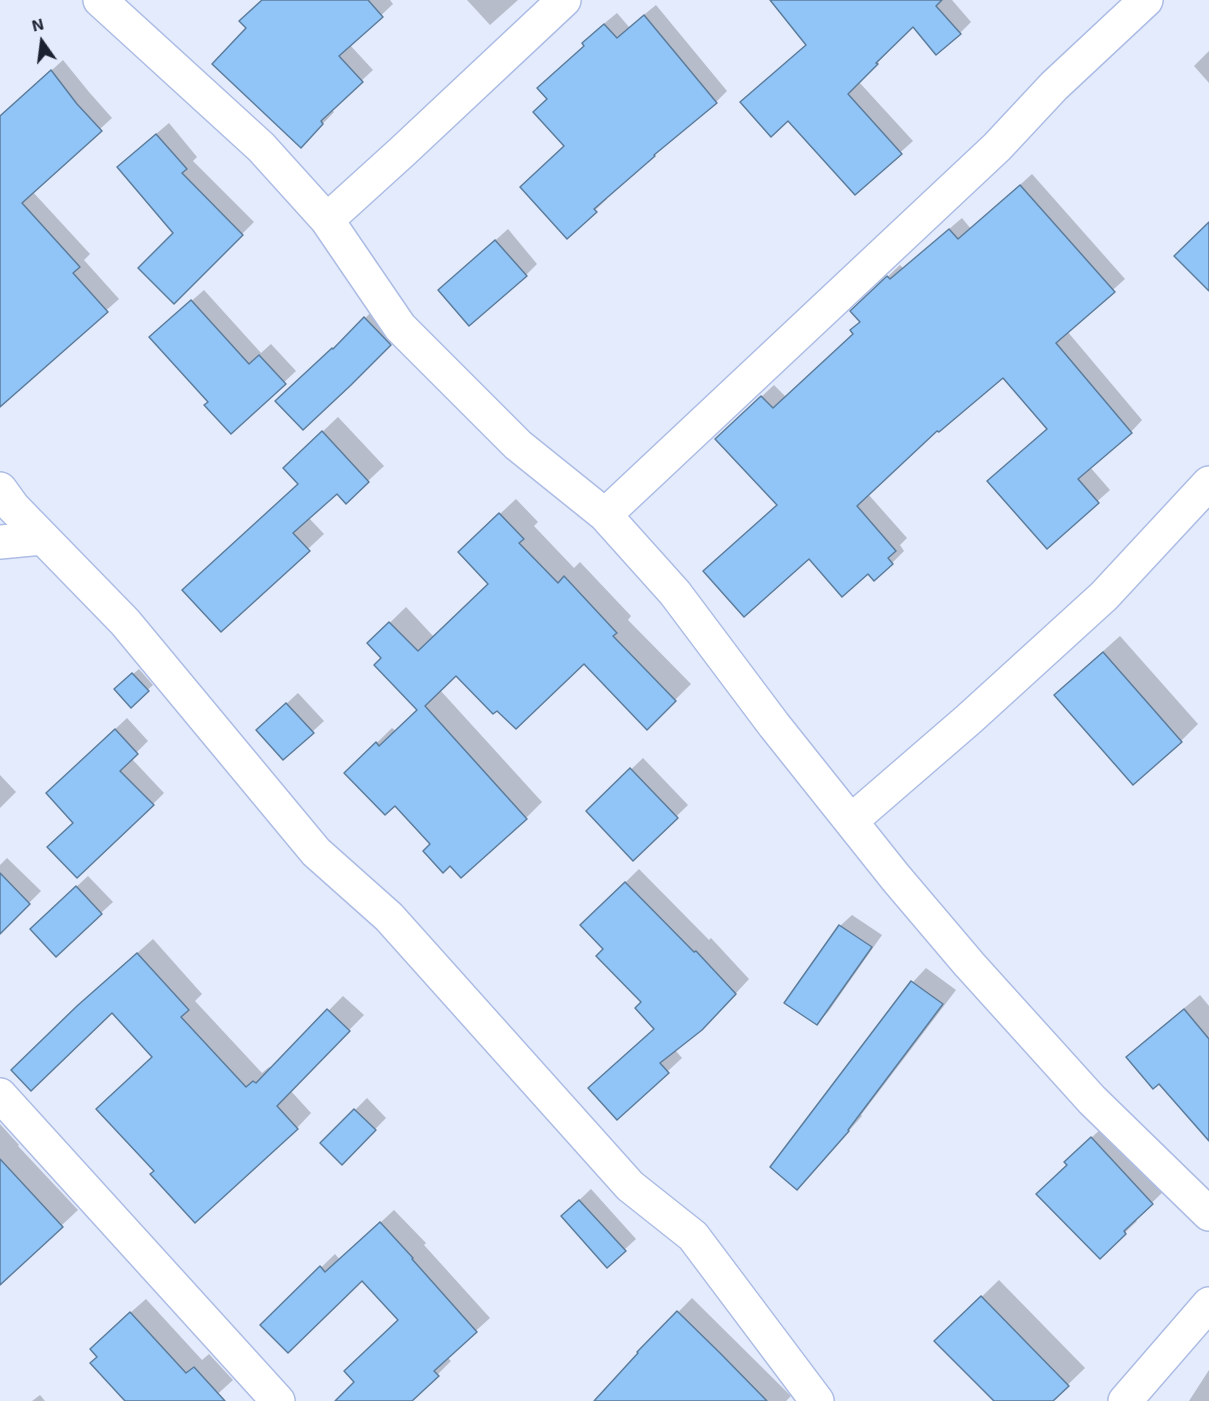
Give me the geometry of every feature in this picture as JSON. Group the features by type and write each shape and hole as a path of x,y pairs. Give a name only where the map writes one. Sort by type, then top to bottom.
{"street":[{"path":"100,0 261,147 327,220 400,327 518,446 605,514 675,593 774,724 896,878 969,964 1085,1091 1209,1214"},
{"path":"327,220 564,0"},
{"path":"605,514 997,147 1054,87 1146,0"},
{"path":"851,821 969,719 1104,597 1209,483"},
{"path":"4,509 42,537 125,622 316,852 388,917 630,1186 693,1236 817,1401"},
{"path":"0,542 42,537"},
{"path":"0,1095 278,1401"},
{"path":"1125,1401 1209,1304"}],"building":[{"path":"262,0 368,0 383,17 339,56 363,82 321,121 323,124 301,148 212,64 246,28 239,21"},
{"path":"770,0 942,0 936,6 961,34 936,55 913,27 848,94 902,154 855,195 788,121 771,137 740,102 806,45"},
{"path":"644,15 717,103 594,209 597,212 567,239 520,187 564,146 533,112 547,99 537,88 584,46 582,43 604,24 617,38"},
{"path":"51,70 77,104 102,131 22,203 80,267 73,273 108,312 0,407 0,116"},
{"path":"156,134 187,169 182,173 243,235 174,304 138,268 173,233 117,167"},
{"path":"1020,185 1115,292 1056,343 1132,433 1078,479 1099,503 1047,549 987,481 1047,429 1003,378 939,432 937,431 857,506 896,551 888,558 893,564 874,581 868,574 842,597 809,559 744,617 703,571 777,505 715,439 761,396 773,408 853,334 850,330 860,322 850,311 887,276 890,279 949,229 958,239"},
{"path":"1209,222 1209,291 1174,256"},
{"path":"495,240 527,276 469,326 438,290"},
{"path":"191,300 249,364 259,355 286,384 231,434 204,405 208,402 149,337"},
{"path":"364,317 391,345 303,430 275,401 333,349"},
{"path":"322,431 369,482 346,504 337,494 293,533 310,551 221,632 182,590 298,484 283,468"},
{"path":"499,513 524,539 519,543 558,583 564,576 617,633 613,636 676,701 647,730 584,664 516,729 497,711 493,714 456,676 425,706 527,819 461,878 450,866 443,873 423,851 430,844 395,806 385,815 344,773 376,742 379,746 417,710 374,665 381,658 367,643 389,622 418,651 488,584 458,552"},
{"path":"1103,652 1182,742 1133,785 1054,695"},
{"path":"132,673 149,691 131,708 114,689"},
{"path":"286,703 314,733 283,760 256,730"},
{"path":"115,729 138,754 120,771 154,805 77,878 47,847 73,823 46,793"},
{"path":"630,768 678,818 633,861 586,811"},
{"path":"0,873 30,904 0,934"},
{"path":"625,882 694,952 696,951 736,994 702,1030 660,1063 669,1073 617,1120 588,1088 654,1029 635,1008 641,1002 596,956 603,949 580,925"},
{"path":"76,886 102,914 56,957 30,929"},
{"path":"839,925 872,947 817,1025 784,1003"},
{"path":"137,953 189,1010 181,1017 246,1087 253,1081 256,1083 327,1009 350,1031 277,1106 298,1129 195,1223 150,1174 154,1171 96,1109 152,1057 112,1013 31,1091 11,1070 77,1006"},
{"path":"911,981 943,1004 849,1131 797,1190 770,1167"},
{"path":"1184,1009 1209,1039 1209,1141 1159,1084 1153,1089 1126,1057"},
{"path":"354,1109 376,1130 342,1165 320,1143"},
{"path":"1091,1137 1153,1204 1124,1231 1126,1234 1100,1259 1036,1194 1067,1165 1064,1162"},
{"path":"0,1159 63,1227 0,1285"},
{"path":"579,1200 626,1251 607,1268 561,1216"},
{"path":"380,1222 477,1332 434,1371 439,1376 412,1401 335,1401 354,1382 344,1371 398,1320 362,1281 288,1353 260,1325 320,1266 325,1272"},
{"path":"981,1296 1069,1386 1053,1401 994,1401 934,1341"},
{"path":"677,1311 720,1353 767,1401 594,1401"},
{"path":"130,1312 186,1373 194,1367 225,1401 125,1401 90,1363 97,1357 90,1349"}]}
